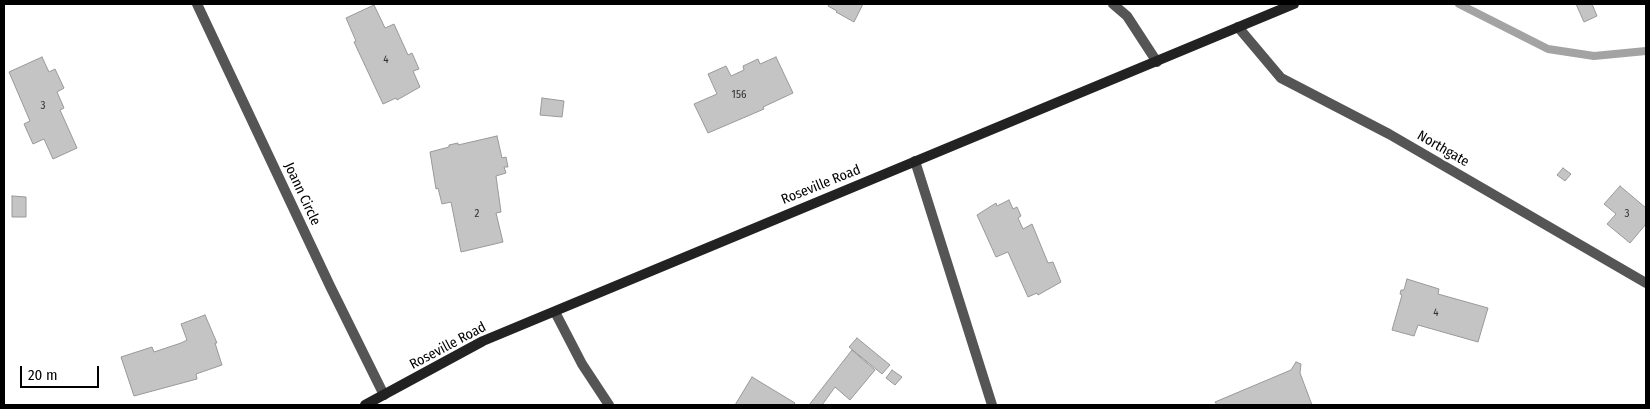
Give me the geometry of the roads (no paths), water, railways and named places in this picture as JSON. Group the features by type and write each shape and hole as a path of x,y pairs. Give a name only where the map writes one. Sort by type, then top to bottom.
{"street":[{"name":"Joann Circle","path":"197,4 330,286 384,395"},
{"path":"1113,4 1127,16 1158,62"},
{"name":"Roseville Road","path":"365,405 484,341 1294,4"},
{"name":"Northgate","path":"1238,27 1280,78 1389,134 1646,283"},
{"path":"916,161 992,405"},
{"path":"555,312 582,364 609,405"}],"waterway":[{"path":"1459,4 1548,49 1594,56 1646,51"}]}
